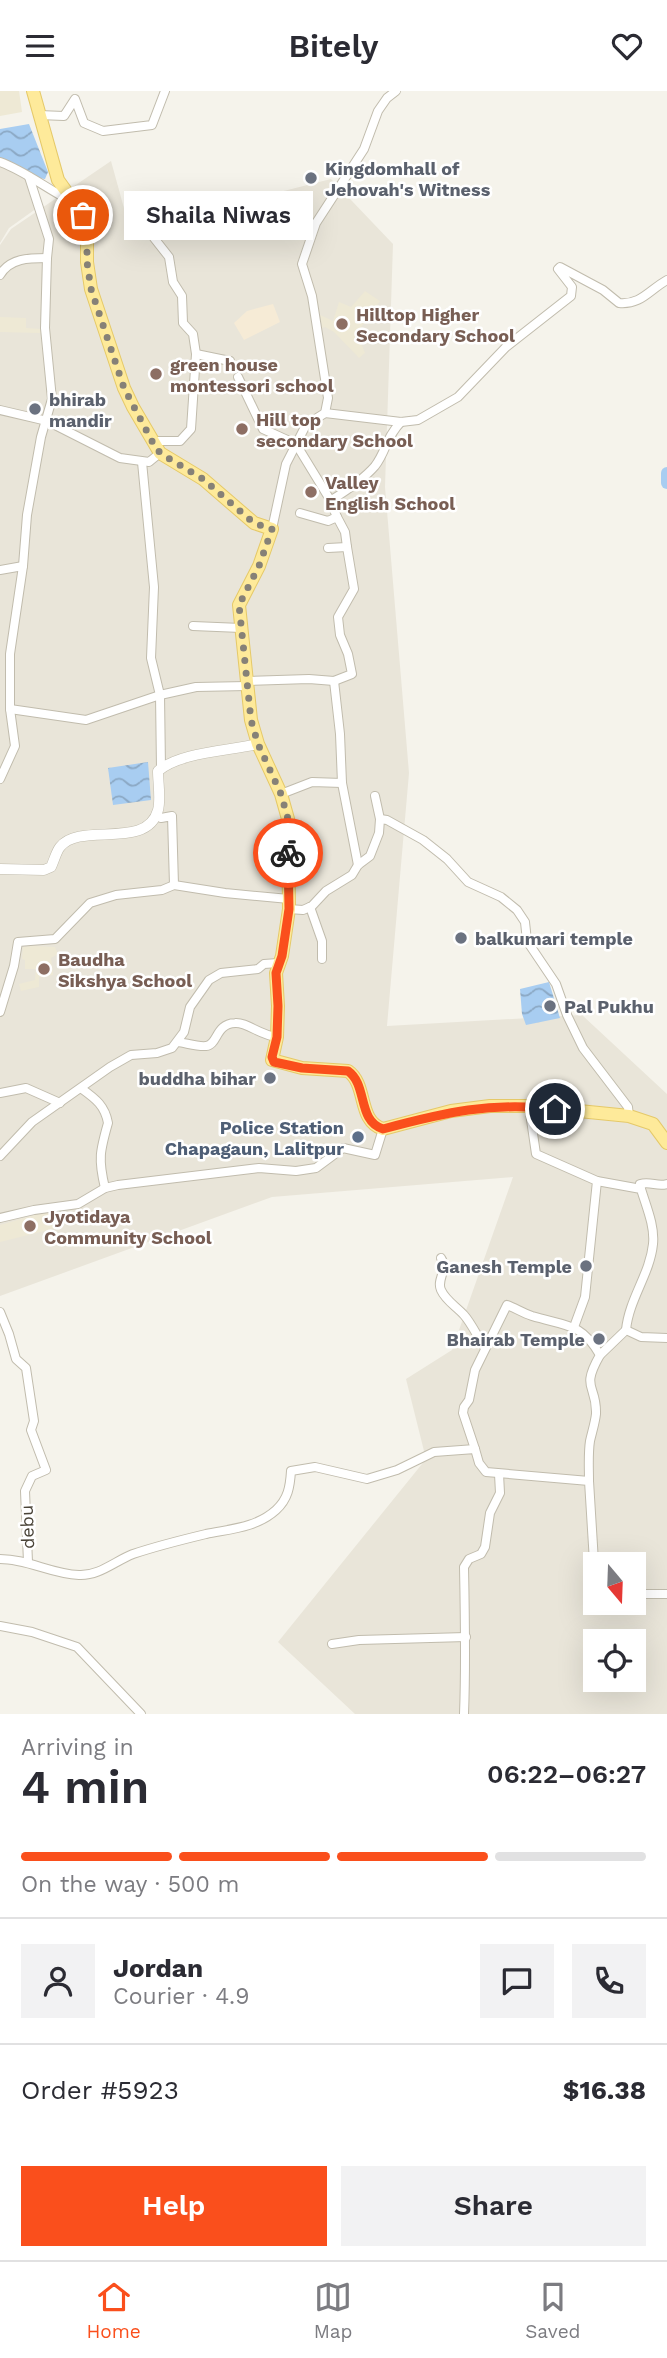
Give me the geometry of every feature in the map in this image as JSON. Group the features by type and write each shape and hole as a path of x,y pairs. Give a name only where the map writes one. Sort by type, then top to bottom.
{"main road":[{"path":"33,91 55,171 71,201 83,215 87,227 87,262 95,302 124,388 152,441 160,453 203,479 254,523 272,529 259,566 239,605 251,720 258,744 281,794 288,819 289,904 284,946 276,973 278,1006 277,1037 272,1057 274,1062 302,1068 344,1069 353,1074 369,1120 375,1127 383,1129 451,1111 529,1106 629,1116 653,1123 667,1143"}],"street":[{"path":"39,115 64,116 75,99 84,123 103,131 152,125 165,91"},
{"path":"325,413 328,398 312,296 302,264 316,223 364,149 378,111 396,91"},
{"path":"0,162 71,201"},
{"path":"0,779 15,746 10,709 10,653 23,566 27,515 51,399 45,328 49,239 29,177"},
{"path":"152,441 180,441 191,429 196,354 193,334 183,323 182,296 173,282 169,257 154,238"},
{"path":"0,275 4,268 17,260 47,258"},
{"path":"272,529 286,464 306,425 325,413 401,422 418,420 458,397 506,347 571,296 572,287 558,269 560,267 603,290 619,303 645,298 667,280"},
{"path":"196,354 230,361 230,369"},
{"path":"10,709 86,720 160,695 197,687 309,679 334,681 352,674 340,635 338,617 354,589 345,532 296,444 263,429 237,377"},
{"path":"0,410 47,421 120,458 149,462 160,453"},
{"path":"330,501 350,489 377,464 391,433 401,422"},
{"path":"0,869 44,870 51,867 61,846 74,837 131,834 145,826 156,815 159,807 160,695 151,658 154,587 142,462"},
{"path":"300,513 328,521 337,517"},
{"path":"328,548 347,547"},
{"path":"0,570 23,566"},
{"path":"193,626 241,628"},
{"path":"334,681 342,783 358,865"},
{"path":"161,768 180,759 258,744"},
{"path":"281,794 312,782 342,783"},
{"path":"0,1012 14,966 18,942 55,939 90,903 116,895 162,891 174,885 289,904 303,910 310,907 326,891 352,875 358,865 370,856 379,832 380,819 375,796"},
{"path":"156,815 162,818 172,816 174,885"},
{"path":"380,819 391,822 423,840 447,859 468,882 501,897 517,910 525,922 527,941 556,984 566,1015 583,1048 628,1107 629,1116"},
{"path":"310,907 322,941 322,959"},
{"path":"0,1156 32,1122 110,1067 131,1055 167,1050 178,1042 184,1032 190,1007 209,980 221,973 258,969 264,964 278,963"},
{"path":"178,1042 207,1047 212,1044 219,1030 233,1023 245,1023 263,1036 277,1037"},
{"path":"0,1093 26,1088 60,1103"},
{"path":"82,1089 103,1106 107,1117 99,1160 105,1188"},
{"path":"529,1106 536,1154 597,1181 641,1189"},
{"path":"0,1218 78,1204 105,1188 259,1168 296,1171 316,1168 343,1147 375,1155 383,1129"},
{"path":"574,1327 585,1297 597,1181"},
{"path":"593,1552 589,1481 590,1443 596,1404 590,1388 590,1375 600,1355 626,1330 633,1298 653,1246 650,1219 640,1184 650,1181 660,1186 667,1184"},
{"path":"441,1258 445,1266 439,1285 450,1302 465,1316 485,1349"},
{"path":"589,1481 486,1472 479,1463 464,1407 468,1401 475,1370 507,1304 531,1315 574,1327 596,1344 600,1355"},
{"name":"debu","path":"0,1312 16,1359 26,1368 34,1421 34,1441 46,1470 32,1476 25,1490 28,1562"},
{"path":"626,1330 641,1337 667,1338"},
{"path":"0,1559 18,1559 60,1573 93,1574 120,1559 152,1547 248,1527 276,1510 290,1492 291,1471 315,1467 367,1479 397,1470 434,1452 475,1449"},
{"path":"464,1714 464,1567 469,1559 481,1554 485,1547 490,1513 500,1493 499,1474"},
{"path":"646,1594 667,1594"},
{"path":"0,1626 33,1632 77,1647 141,1714"},
{"path":"332,1644 359,1640 466,1637"}],"shaded area":[{"path":"0,91 19,91 22,112 0,116"},
{"path":"111,161 130,230 331,179 393,244 385,487 409,773 387,1026 582,1015 667,1094 667,1714 355,1714 278,1642 426,1459 406,1379 452,1350 513,1177 272,1197 0,1296 0,245 11,229"},
{"path":"0,164 27,178 37,208 9,228 0,243"},
{"name":"Hilltop Higher Secondary School","path":"365,291 380,301 357,333 365,353 359,358 334,332 322,328 320,315 333,321 339,302 351,307"},
{"path":"273,304 280,322 244,340 234,323 247,311"},
{"path":"0,317 26,318 26,328 41,329 41,333 0,332"},
{"name":"Baudha Sikshya School","path":"23,947 55,947 58,954 51,958 53,975 39,977 39,987 21,991 19,984 35,980 36,969 25,969 25,960 22,959"},
{"name":"Jyotidaya Community School","path":"56,1209 60,1227 0,1242 0,1225"}],"water":[{"path":"29,124 48,172 45,179 33,176 0,158 0,129"},
{"path":"148,762 151,800 113,805 108,768"},
{"path":"549,982 560,1018 526,1025 522,1014 520,989"}],"waterway":[{"path":"667,473 667,483"}],"way so far":[{"path":"83,215 87,227 87,262 91,289 124,388 152,441 160,453 203,479 254,523 272,529 266,550 239,605 251,720 258,744 281,794 288,819 288,853"}],"place":[{"name":"Kingdomhall of Jehovah's Witness","path":"311,178"},
{"name":"Shaila Niwas","path":"83,215"},
{"name":"Hilltop Higher Secondary School","path":"342,324"},
{"name":"green house montessori school","path":"156,374"},
{"name":"bhirab mandir","path":"35,409"},
{"name":"Hill top secondary School","path":"242,429"},
{"name":"Valley English School","path":"311,492"},
{"name":"balkumari temple","path":"461,938"},
{"name":"Baudha Sikshya School","path":"44,969"},
{"name":"Pal Pukhu","path":"550,1006"},
{"name":"buddha bihar","path":"270,1078"},
{"name":"Police Station Chapagaun, Lalitpur","path":"358,1137"},
{"name":"Jyotidaya Community School","path":"30,1226"},
{"name":"Ganesh Temple","path":"586,1266"},
{"name":"Bhairab Temple","path":"599,1339"}],"route":[{"path":"288,853 289,909 282,956 276,973 278,1006 277,1037 272,1057 274,1062 302,1068 344,1069 353,1074 369,1120 375,1127 383,1129 451,1111 529,1106 555,1109"}]}
